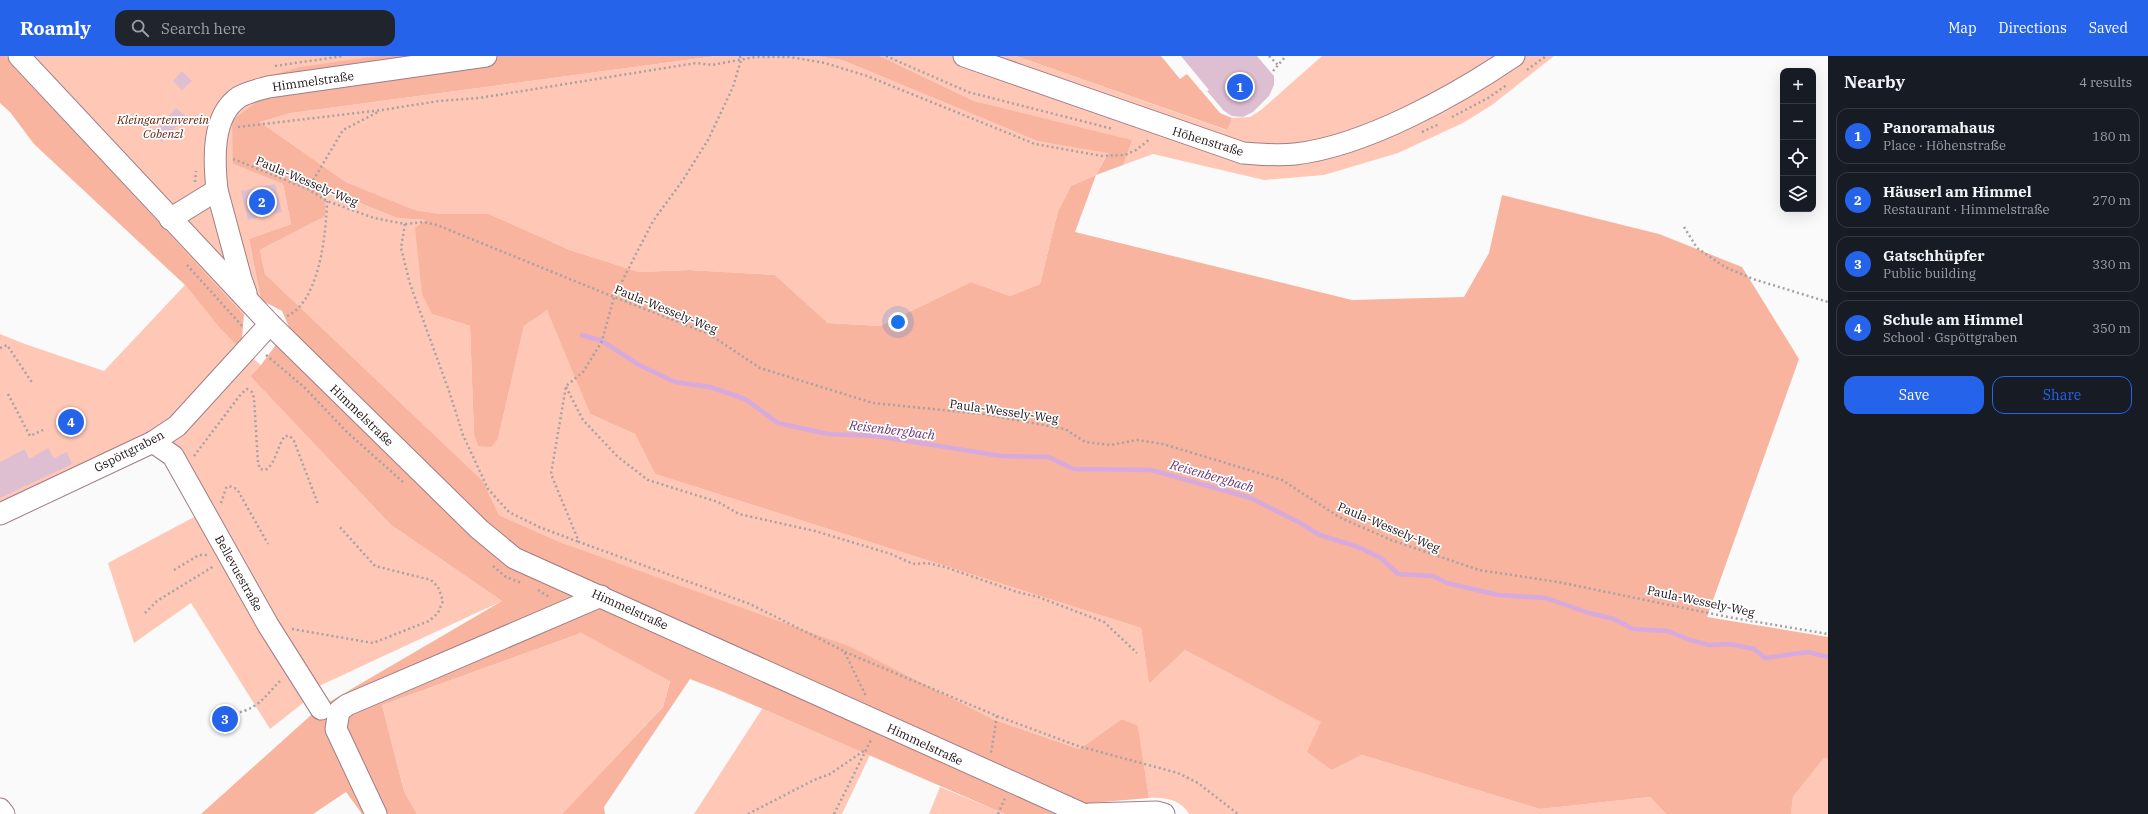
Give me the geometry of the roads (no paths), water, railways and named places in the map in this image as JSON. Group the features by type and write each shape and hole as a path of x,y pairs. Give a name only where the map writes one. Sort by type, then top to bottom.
{"street":[{"name":"Himmelstraße","path":"19,56 170,219 249,300 270,324 494,543 514,558 601,596 988,773 1083,814"},
{"name":"Himmelstraße","path":"249,300 240,279 217,190 216,152 218,130 226,110 238,98 268,87 486,56"},
{"name":"Höhenstraße","path":"964,56 1243,153 1270,155 1295,154 1324,149 1365,135 1416,113 1474,83 1514,56"},
{"path":"170,219 217,190"},
{"name":"Gspöttgraben","path":"0,514 153,442 177,426 270,324"},
{"name":"Bellevuestraße","path":"153,442 173,456 268,625 294,668 310,690 336,713 376,814"},
{"path":"336,713 601,596"},
{"path":"0,809 4,814"},
{"path":"1089,814 1157,812 1164,814"}],"waterway":[{"name":"Reisenbergbach","path":"582,335 602,341 639,365 675,382 710,387 745,399 778,423 828,434 877,436 1001,456 1048,457 1074,469 1151,470 1251,498 1320,535 1358,547 1381,558 1398,574 1433,576 1447,583 1498,595 1546,598 1589,613 1614,619 1633,629 1668,631 1690,640 1709,645 1730,644 1754,649 1765,658 1808,652 1828,657"}],"place":[{"name":"Panoramahaus","path":"1240,87"},
{"name":"Häuserl am Himmel","path":"262,202"},
{"name":"Schule am Himmel","path":"71,422"},
{"name":"Gatschhüpfer","path":"225,719"}],"park label":[{"name":"Kleingartenverein Cobenzl","path":"163,126"}]}
